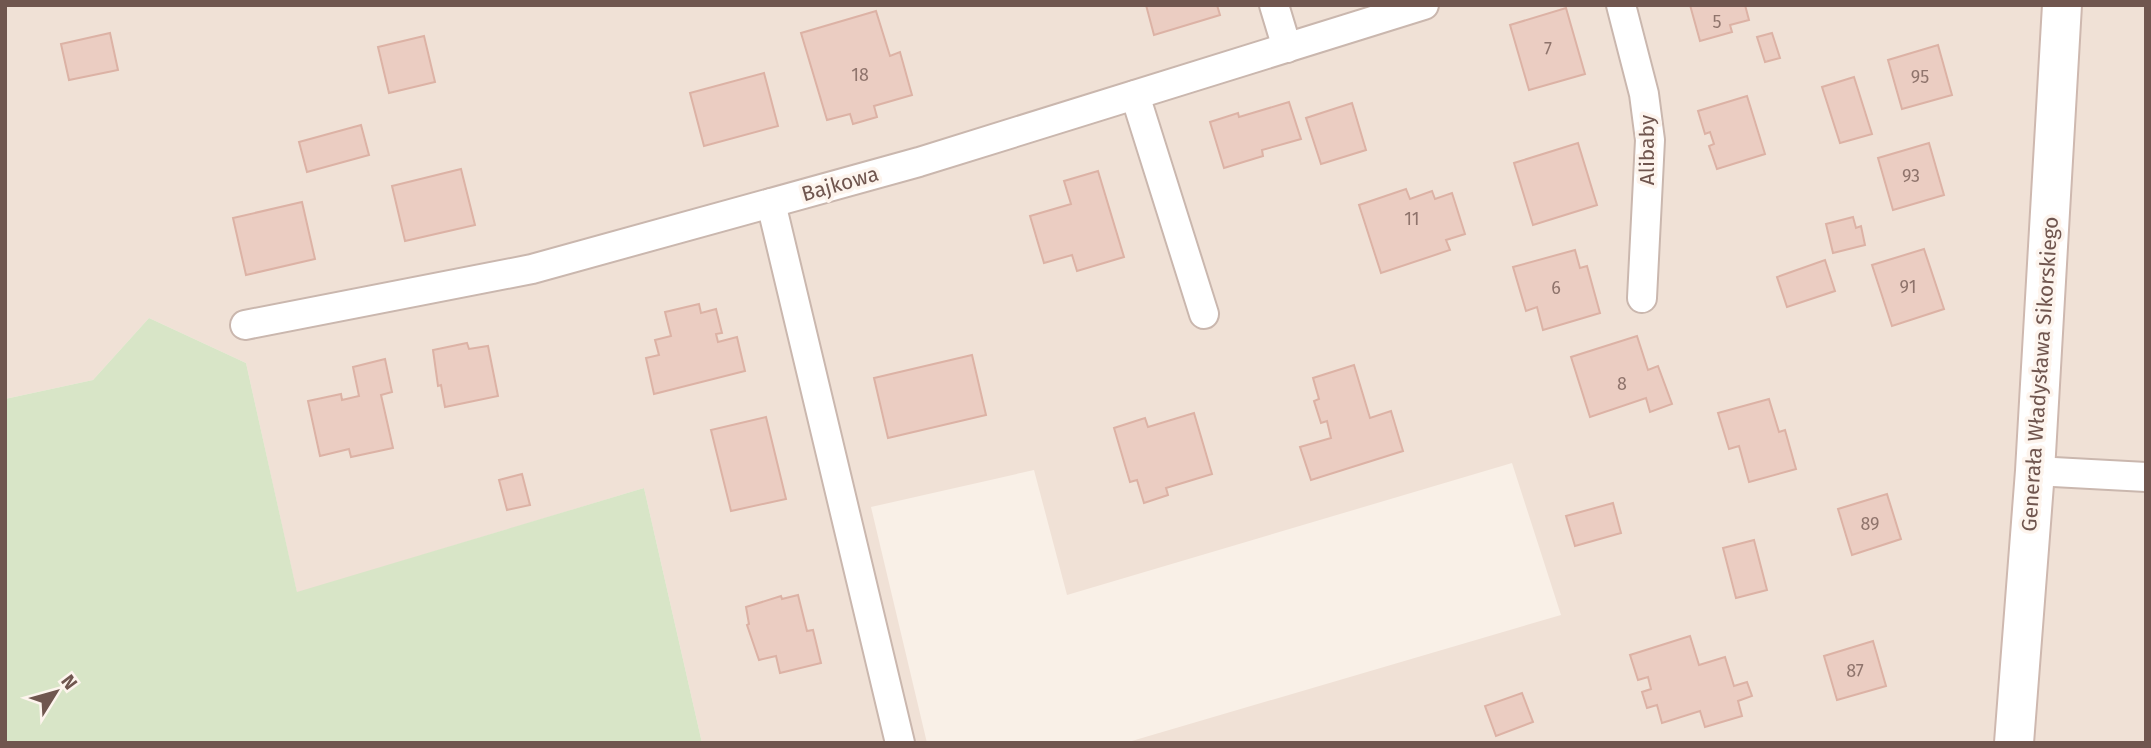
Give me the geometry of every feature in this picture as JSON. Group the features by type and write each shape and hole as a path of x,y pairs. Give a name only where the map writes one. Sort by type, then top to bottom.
{"street":[{"path":"1274,5 1287,48"},
{"name":"Bajkowa","path":"245,325 532,269 919,162 1424,5"},
{"name":"Alibaby","path":"1621,5 1649,116 1642,298"},
{"name":"Generała Władysława Sikorskiego","path":"2014,743 2035,471 2062,5"},
{"path":"1135,95 1204,314"},
{"path":"771,203 900,743"},
{"path":"2035,471 2146,478"}],"shaded area":[{"path":"5,5 2146,5 2146,743 1125,743 1561,615 1512,463 1067,595 1034,470 871,507 927,743 702,743 644,488 297,593 246,363 149,318 93,380 5,399"}],"green space":[{"path":"149,318 246,363 297,592 644,488 702,743 5,743 5,399 93,380"}],"building":[{"path":"1146,5 1217,5 1220,15 1154,35"},
{"path":"1690,5 1745,5 1749,20 1730,25 1732,32 1700,41"},
{"path":"1566,8 1585,74 1529,90 1510,25"},
{"path":"876,11 890,56 900,52 912,95 874,106 877,117 853,124 850,114 827,120 801,33"},
{"path":"110,33 118,70 69,80 61,44"},
{"path":"1772,33 1780,58 1765,62 1757,37"},
{"path":"424,36 435,82 389,93 378,47"},
{"path":"1938,45 1952,95 1902,109 1888,60"},
{"path":"764,73 778,126 704,146 690,93"},
{"path":"1854,77 1872,134 1840,143 1822,87"},
{"path":"1747,96 1765,154 1717,169 1709,146 1714,144 1710,132 1705,134 1698,111"},
{"path":"1289,102 1301,139 1262,150 1263,156 1224,168 1210,122 1238,113 1239,117"},
{"path":"1352,103 1366,150 1321,164 1306,118"},
{"path":"361,125 369,155 307,172 299,142"},
{"path":"1578,143 1597,205 1533,225 1514,163"},
{"path":"1929,143 1944,195 1893,210 1878,158"},
{"path":"461,169 475,225 405,241 392,186"},
{"path":"1098,171 1124,257 1077,271 1072,255 1044,263 1030,216 1071,204 1064,181"},
{"path":"1406,189 1410,199 1432,191 1435,199 1452,193 1465,234 1446,240 1450,250 1381,273 1359,205"},
{"path":"302,202 315,259 246,275 233,218"},
{"path":"1853,217 1856,228 1861,226 1865,245 1833,253 1826,224"},
{"path":"1924,249 1944,309 1892,326 1872,265"},
{"path":"1575,250 1580,268 1587,266 1600,313 1543,330 1537,307 1526,311 1513,267"},
{"path":"1825,260 1835,291 1787,307 1777,277"},
{"path":"699,304 701,313 716,309 722,333 716,334 718,342 737,337 745,371 654,394 646,358 659,355 655,340 671,336 665,312"},
{"path":"1637,336 1648,370 1658,366 1672,404 1650,412 1646,398 1590,417 1571,357"},
{"path":"467,343 469,349 488,346 498,396 445,407 441,385 438,386 433,350"},
{"path":"972,355 986,415 888,438 874,378"},
{"path":"385,359 392,392 381,395 393,448 351,457 349,449 320,456 308,401 341,394 342,400 359,396 353,367"},
{"path":"1354,365 1370,418 1391,411 1403,451 1311,480 1300,447 1331,438 1327,421 1321,423 1314,401 1319,399 1313,378"},
{"path":"1769,399 1779,432 1785,430 1796,469 1749,482 1739,446 1729,449 1718,413"},
{"path":"1194,413 1212,474 1166,488 1168,495 1144,503 1137,480 1130,482 1114,428 1145,418 1148,427"},
{"path":"766,417 786,499 731,511 711,430"},
{"path":"522,474 530,505 507,510 499,480"},
{"path":"1887,494 1901,539 1852,555 1838,509"},
{"path":"1613,503 1621,533 1575,546 1566,516"},
{"path":"1754,540 1767,590 1736,598 1723,548"},
{"path":"798,595 807,631 813,630 821,663 780,673 776,656 759,660 747,625 746,607 781,596 782,599"},
{"path":"1690,636 1699,665 1725,657 1734,686 1747,682 1752,696 1738,701 1742,716 1705,727 1700,711 1662,723 1657,705 1647,708 1642,692 1651,689 1648,677 1638,680 1630,655"},
{"path":"1873,641 1886,686 1837,700 1824,656"},
{"path":"1522,693 1533,722 1496,736 1485,706"}]}
